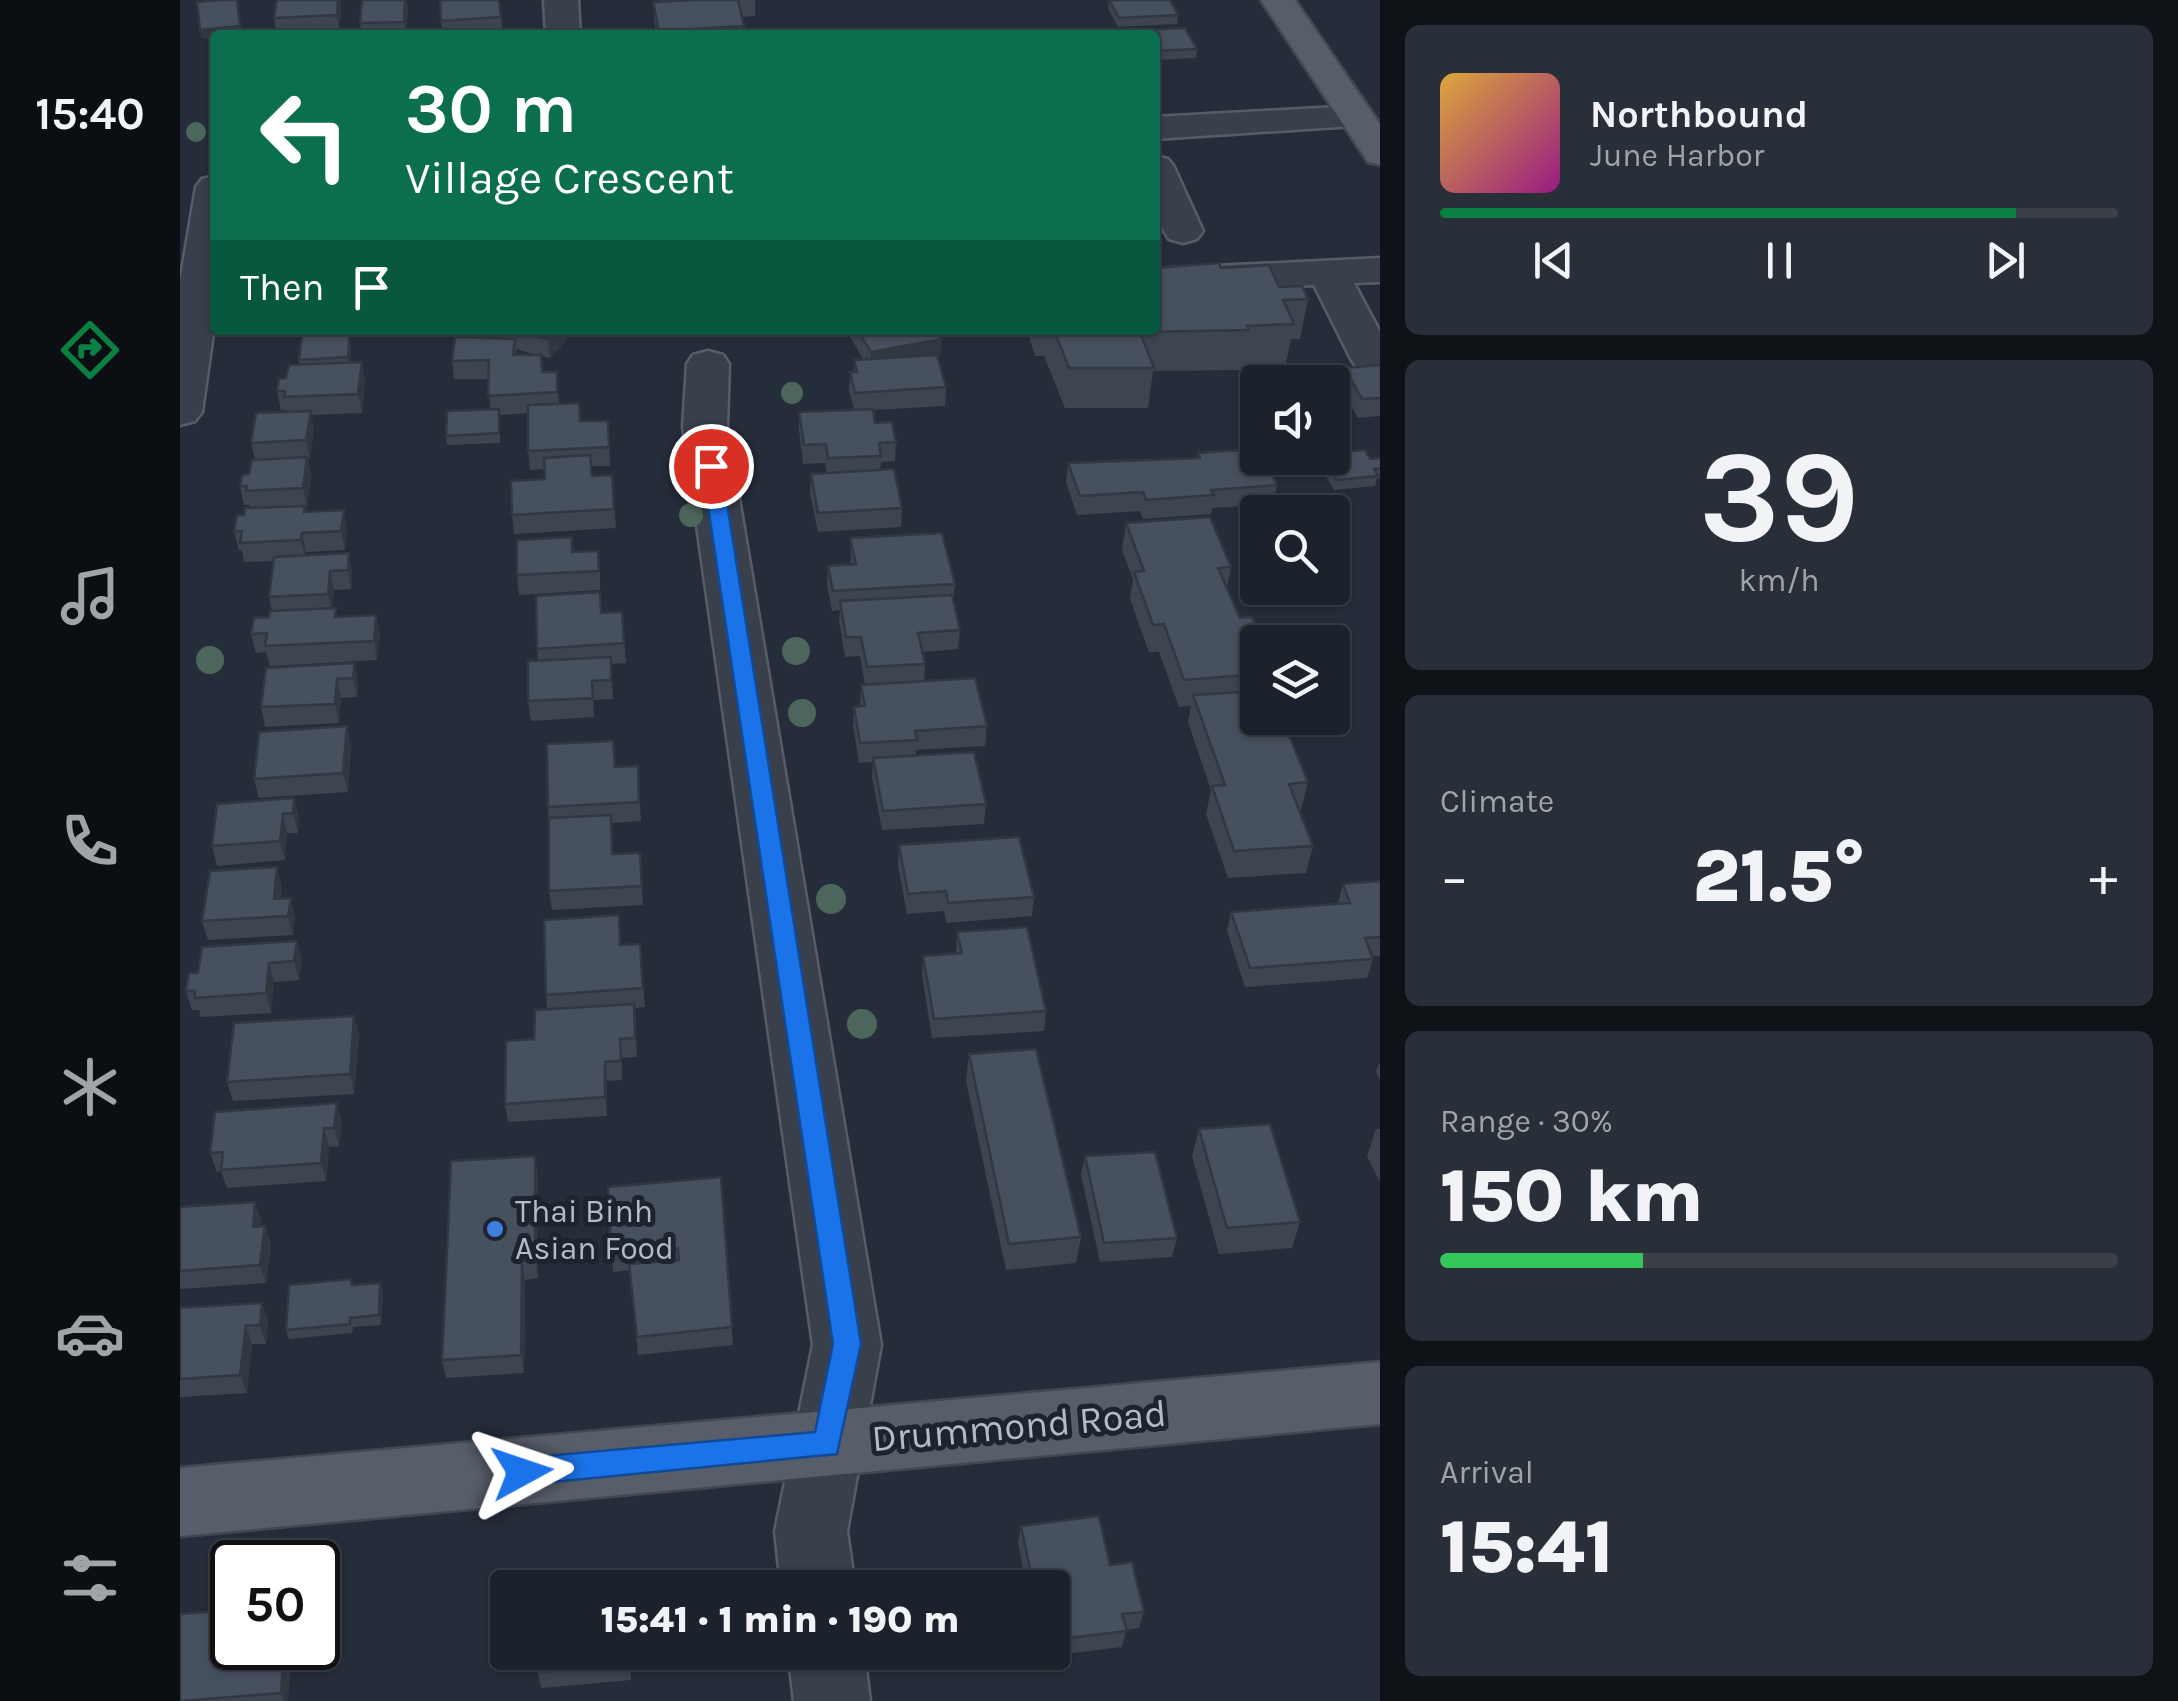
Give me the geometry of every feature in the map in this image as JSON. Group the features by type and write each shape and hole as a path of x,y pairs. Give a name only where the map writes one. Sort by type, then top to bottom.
{"main road":[{"path":"1278,0 1380,154"},
{"name":"Drummond Road","path":"180,1502 1380,1393"}],"street":[{"path":"561,0 563,30"},
{"path":"1160,128 1356,117"},
{"path":"1160,178 1183,230"},
{"path":"180,412 185,351 210,214"},
{"path":"1160,281 1380,270"},
{"path":"1328,272 1372,359"},
{"path":"708,364 705,427 847,1344 811,1531 816,1570"},
{"path":"828,1670 832,1701"}],"building":[{"path":"237,0 240,26 200,30 197,2"},
{"path":"277,0 338,0 337,15 274,18"},
{"path":"362,0 405,0 404,22 360,23"},
{"path":"440,0 499,0 501,17 441,21"},
{"path":"738,0 744,26 659,30 653,2"},
{"path":"1109,0 1170,0 1178,15 1119,18"},
{"path":"1185,28 1197,49 1160,51 1160,30 1144,30"},
{"path":"1219,263 1221,268 1269,265 1279,287 1302,286 1308,299 1283,300 1294,324 1247,326 1249,330 1160,332 1160,268"},
{"path":"302,335 350,335 348,357 299,360"},
{"path":"860,335 939,335 942,339 871,352"},
{"path":"1056,335 1141,335 1154,368 1069,368"},
{"path":"455,337 515,339 513,355 541,355 542,372 557,372 557,392 488,396 489,360 452,361"},
{"path":"937,355 946,387 855,393 850,372 857,372 854,360"},
{"path":"362,362 358,394 284,397 285,391 277,391 279,379 286,378 289,365"},
{"path":"1380,365 1380,398 1362,399 1350,378 1350,368"},
{"path":"579,403 580,421 608,421 609,447 528,451 528,405"},
{"path":"499,409 499,433 446,436 447,411"},
{"path":"873,409 875,423 892,422 896,442 879,443 881,456 828,458 826,444 804,445 799,412"},
{"path":"311,411 306,440 251,443 256,413"},
{"path":"1240,450 1240,475 1272,475 1277,485 1146,500 1143,492 1080,496 1068,463 1200,458 1198,453"},
{"path":"1365,450 1370,459 1380,458 1380,468 1374,469 1378,476 1336,480 1333,475 1350,475 1350,451"},
{"path":"590,455 592,476 612,475 614,509 512,515 511,481 545,479 544,458"},
{"path":"307,457 303,488 246,491 247,486 240,486 242,475 249,474 252,460"},
{"path":"894,469 902,508 818,513 811,474"},
{"path":"305,506 304,512 344,510 341,531 302,533 301,540 240,543 242,531 234,531 237,515 244,515 245,508"},
{"path":"1210,517 1231,567 1218,568 1240,618 1252,617 1255,625 1240,625 1240,675 1184,680 1164,624 1153,625 1134,572 1144,571 1126,523"},
{"path":"942,533 955,584 833,591 828,566 856,564 850,538"},
{"path":"572,537 572,552 598,551 599,571 517,575 517,540"},
{"path":"349,553 348,570 330,571 328,594 269,597 274,557"},
{"path":"600,592 601,613 622,612 624,643 537,649 536,596"},
{"path":"952,595 960,630 918,633 925,664 867,667 861,637 846,637 840,601"},
{"path":"336,608 335,617 376,615 374,641 265,646 267,633 251,634 254,618 269,617 270,611"},
{"path":"611,657 611,680 592,681 593,698 528,701 528,661"},
{"path":"355,663 353,678 337,679 335,704 261,707 266,668"},
{"path":"975,678 987,726 915,731 917,740 860,743 854,707 865,706 861,685"},
{"path":"1240,692 1240,735 1289,735 1308,782 1289,784 1313,846 1234,851 1212,786 1225,785 1193,695"},
{"path":"347,726 343,773 254,779 259,732"},
{"path":"613,741 615,767 638,766 639,802 548,807 547,744"},
{"path":"974,752 986,804 883,811 873,758"},
{"path":"294,798 293,813 283,814 280,841 212,846 217,804"},
{"path":"611,815 612,854 640,853 642,886 549,891 549,818"},
{"path":"1019,837 1034,897 948,903 946,891 908,894 899,845"},
{"path":"277,867 274,899 291,898 288,916 202,921 210,871"},
{"path":"1380,881 1380,937 1365,938 1373,959 1250,968 1231,912 1350,903 1343,884"},
{"path":"619,915 620,945 640,944 643,988 546,995 544,920"},
{"path":"1027,927 1046,1011 934,1019 923,956 962,953 957,932"},
{"path":"297,941 294,961 269,963 266,993 195,998 195,991 186,991 189,973 198,973 202,947"},
{"path":"634,1004 635,1038 620,1039 621,1061 605,1062 605,1097 505,1104 506,1041 534,1039 535,1010"},
{"path":"354,1016 350,1074 227,1082 234,1023"},
{"path":"1036,1049 1081,1237 1009,1244 969,1054"},
{"path":"337,1103 334,1128 324,1128 321,1163 221,1170 223,1152 210,1153 215,1112"},
{"path":"1270,1124 1300,1222 1227,1228 1199,1129"},
{"path":"1155,1152 1177,1238 1104,1243 1085,1156"},
{"name":"Thai Binh Asian Food","path":"535,1156 535,1260 522,1261 521,1355 442,1360 451,1161"},
{"path":"721,1177 732,1327 637,1337 629,1264 679,1260 678,1248 611,1253 608,1187"},
{"path":"255,1202 253,1227 265,1226 260,1265 180,1271 180,1207"},
{"path":"351,1279 352,1285 380,1283 379,1315 350,1318 350,1324 286,1330 289,1285"},
{"path":"262,1303 260,1325 246,1326 240,1375 180,1379 180,1308"},
{"path":"1099,1516 1110,1565 1132,1562 1144,1612 1122,1614 1127,1631 1070,1638 1070,1570 1030,1570 1021,1526"},
{"path":"210,1612 210,1670 283,1670 281,1693 180,1701 180,1614"}],"place":[{"name":"Thai Binh Asian Food","path":"495,1229"}],"route":[{"path":"522,1472 826,1444 847,1344 711,466"}]}
